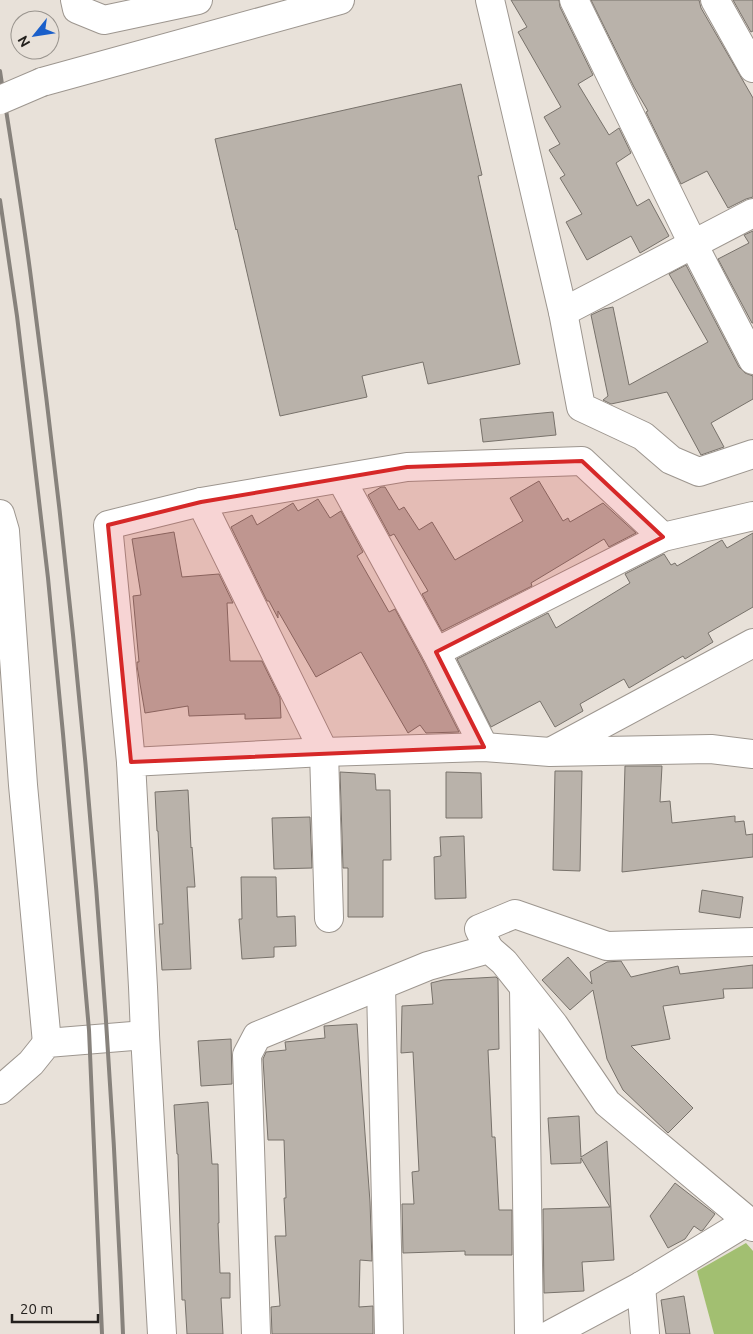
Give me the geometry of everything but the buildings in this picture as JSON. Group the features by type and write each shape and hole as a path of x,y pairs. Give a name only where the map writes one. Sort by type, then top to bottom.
{"street":[{"path":"75,0 77,9 104,20 198,0"},
{"path":"0,100 42,82 340,0"},
{"path":"490,0 563,312 581,407 644,436 671,460 699,472 753,454"},
{"path":"574,0 693,244 753,360"},
{"path":"715,0 753,68"},
{"path":"563,312 753,213"},
{"path":"162,1334 131,762 108,525 201,502 407,467 582,461 663,537"},
{"path":"341,479 436,652 484,747"},
{"path":"201,502 324,752 329,918"},
{"path":"0,514 5,531 23,785 47,1043 31,1063 0,1090"},
{"path":"436,652 663,537 753,516"},
{"path":"550,752 753,643"},
{"path":"131,762 324,752 484,747 550,752 711,749 753,754"},
{"path":"551,1334 641,1286 750,1224 607,1104 554,1025 504,962 489,949 479,929 515,914 607,946 753,942"},
{"path":"256,1334 247,1055 257,1036 428,966 489,949"},
{"path":"381,986 389,1334"},
{"path":"524,988 529,1334"},
{"path":"47,1043 145,1035"},
{"path":"641,1286 645,1334"}],"highlighted area":[{"path":"582,461 663,537 436,652 484,747 131,762 108,525 201,502 407,467"}],"green space":[{"path":"746,1243 753,1251 753,1334 714,1334 697,1271"}],"railway":[{"path":"0,71 21,205 49,416 90,809 109,1071 123,1334"},
{"path":"0,200 30,424 48,578 63,734 89,1030 102,1334"}]}
